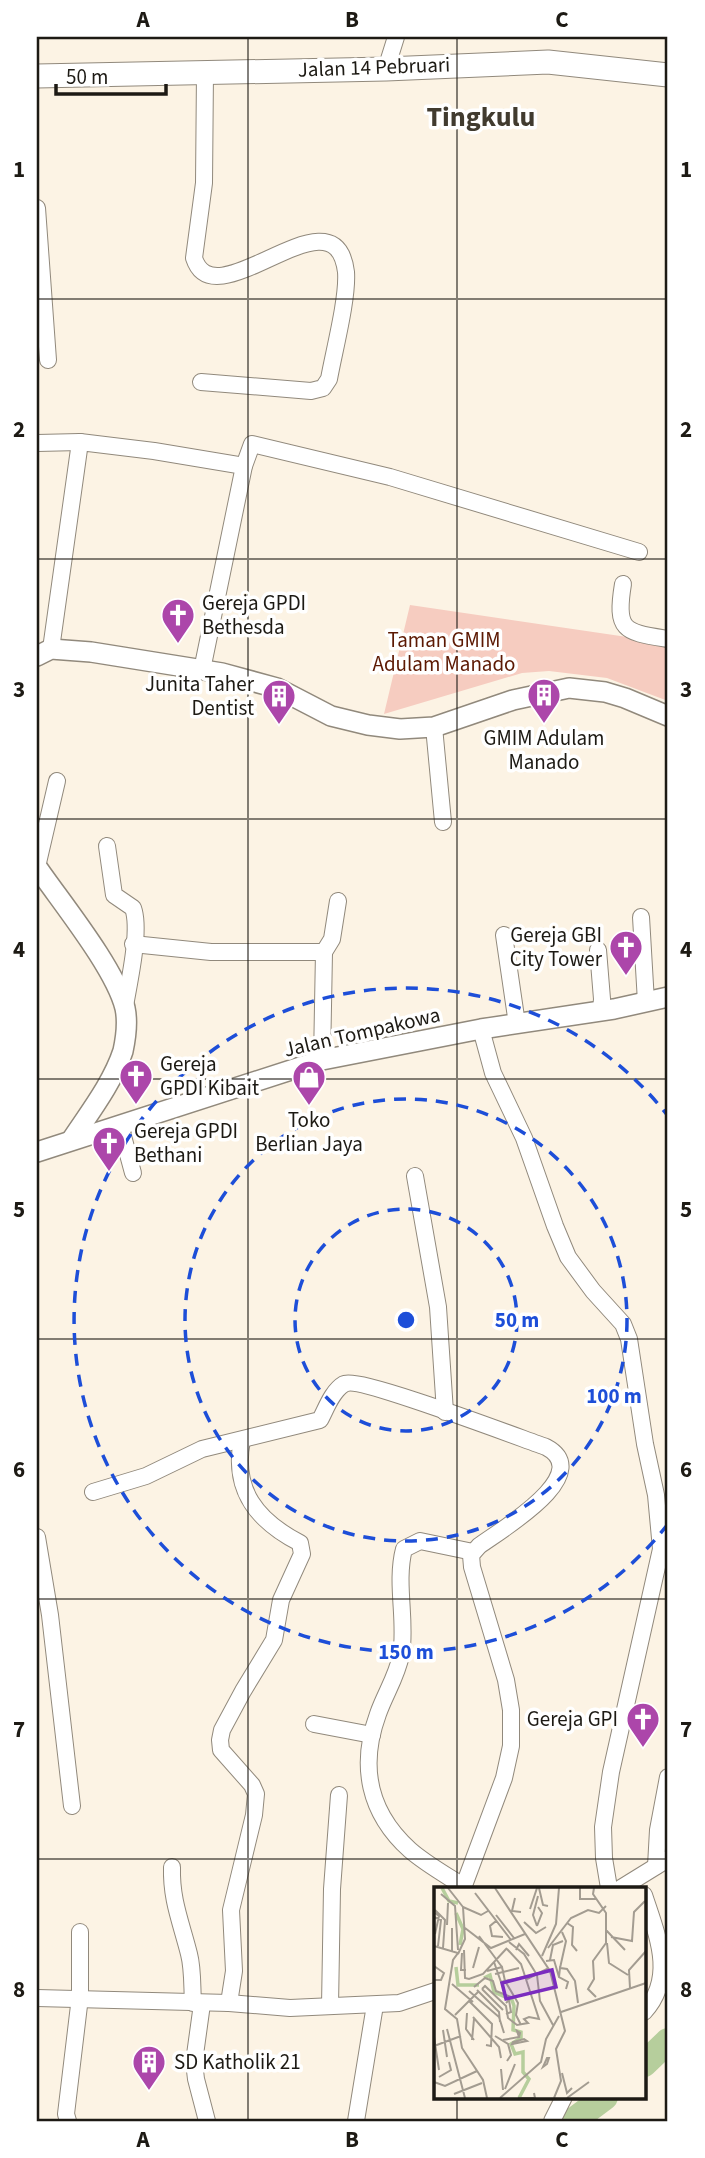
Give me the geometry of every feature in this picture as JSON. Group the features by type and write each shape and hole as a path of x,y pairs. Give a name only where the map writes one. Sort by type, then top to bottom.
{"main road":[{"name":"Jalan 14 Pebruari","path":"37,76 386,69 548,62 665,74"}],"street":[{"path":"386,69 396,37"},
{"path":"201,382 312,391 323,388 329,379 346,280 343,261 338,252 323,243 301,245 225,276 208,273 196,264 195,247 204,183 205,72"},
{"path":"37,208 48,360"},
{"path":"80,442 44,653 91,652 202,670 264,684 346,720 400,729 434,727 513,700 569,688 605,692 668,716"},
{"path":"37,443 80,442 244,466"},
{"path":"202,670 244,466 250,445 255,443 390,477 639,552"},
{"path":"623,584 619,608 625,626 635,634 668,639"},
{"path":"434,727 443,822"},
{"path":"57,781 37,867 100,958 125,1006"},
{"path":"72,1139 114,1071 122,1053 126,1029 125,1006 134,944 135,913 129,904 114,895 107,846"},
{"path":"322,1060 324,952 331,939 338,901"},
{"path":"640,917 646,1002"},
{"path":"504,935 517,1024"},
{"path":"134,944 211,952 324,952"},
{"path":"598,950 603,999 601,1011"},
{"name":"Jalan Tompakowa","path":"37,1152 322,1060 668,997"},
{"path":"481,1029 493,1073 524,1138 568,1256 626,1331 633,1358 645,1444 662,1490 661,1560 613,1759 603,1827 609,1887"},
{"path":"120,1125 133,1173"},
{"path":"415,1176 438,1307 445,1412"},
{"path":"93,1492 146,1476 202,1449 320,1420 332,1397 343,1384 352,1382 389,1392 546,1447 556,1454 560,1465 557,1480 542,1501 473,1552 420,1541 404,1549 402,1557 402,1651 372,1735 368,1773 378,1810 387,1824 411,1850 463,1887 504,1777 511,1746 511,1710 506,1680 472,1567 473,1552"},
{"path":"229,2003 234,1971 231,1910 254,1815 256,1794 252,1785 221,1750 219,1740 237,1701 274,1640 281,1600 302,1554 300,1543 268,1524 249,1497 239,1472 238,1458 242,1440"},
{"path":"37,1537 50,1615 72,1807"},
{"path":"314,1724 372,1735"},
{"path":"640,1883 662,1863 659,1830 668,1777"},
{"path":"330,2006 332,1889 339,1795"},
{"path":"172,1867 172,1890 189,1955 198,2004 194,2062 207,2121"},
{"path":"646,1902 661,1955 662,1970 655,2000 646,2010"},
{"path":"68,2121 66,2114 80,1997 80,1932"},
{"path":"37,1997 229,2003 290,2008 375,2005 413,2000 434,1992"},
{"path":"356,2121 375,2005"},
{"path":"552,2121 564,2098"}],"green space":[{"name":"Taman GMIM Adulam Manado","path":"410,605 668,643 668,701 607,678 549,671 522,673 384,714"}],"waterway":[{"path":"646,2062 668,2041"},
{"path":"573,2121 604,2098"}],"place":[{"name":"Gereja GPDI Bethesda","path":"178,645"},
{"name":"GMIM Adulam Manado","path":"544,725"},
{"name":"Junita Taher Dentist","path":"279,726"},
{"name":"Gereja GBI City Tower","path":"626,977"},
{"name":"Gereja GPDI Kibait","path":"136,1106"},
{"name":"Toko Berlian Jaya","path":"309,1107"},
{"name":"Gereja GPDI Bethani","path":"109,1173"},
{"name":"Gereja GPI","path":"643,1749"},
{"name":"SD Katholik 21","path":"149,2092"}],"district":[{"name":"Tingkulu","path":"481,117"}]}
